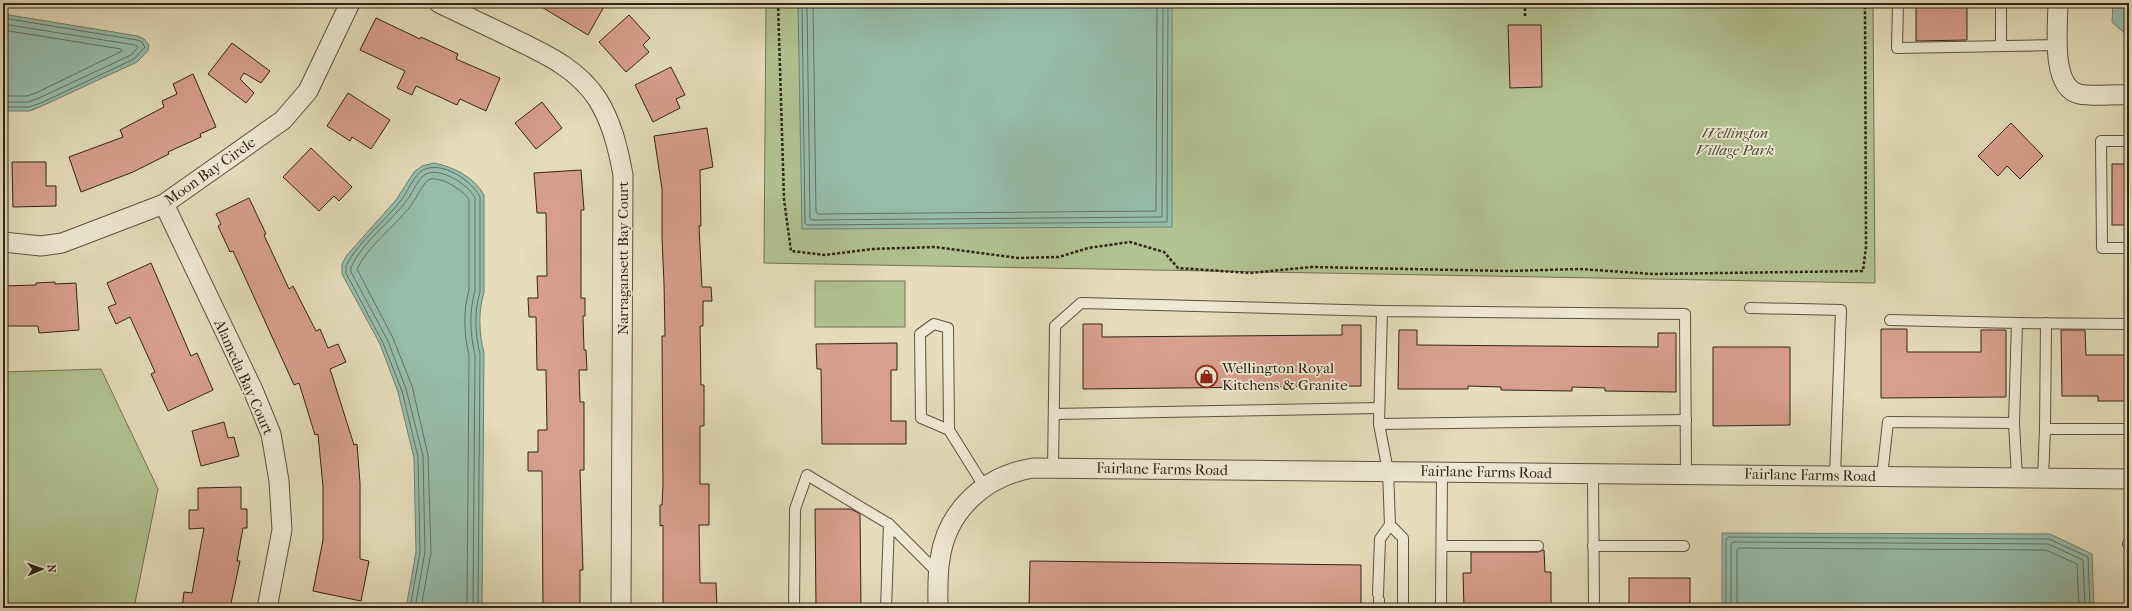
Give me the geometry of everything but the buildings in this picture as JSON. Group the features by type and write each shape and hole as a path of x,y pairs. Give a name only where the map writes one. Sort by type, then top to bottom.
{"street":[{"name":"Moon Bay Circle","path":"3,242 41,246 62,242 164,204 283,120 308,91 350,3"},
{"name":"Narragansett Bay Court","path":"439,3 546,54 566,66 597,99 609,120 618,146 623,175 621,608"},
{"path":"2058,3 2059,66 2061,77 2068,87 2078,94 2129,94"},
{"name":"Alameda Bay Court","path":"164,204 253,390 271,434 279,481 282,530 267,608"},
{"name":"Fairlane Farms Road","path":"938,608 938,573 942,548 951,524 965,503 984,486 1018,470 1053,468 1442,471 2129,479"}],"lane":[{"path":"1898,3 1898,48 2058,45"},
{"path":"2000,46 2001,3"},
{"path":"2129,141 2102,141 2102,248 2129,248"},
{"path":"1053,468 1055,326 1081,303 1382,311 1685,314 1686,474"},
{"path":"1750,308 1841,310 1835,476"},
{"path":"1379,601 1380,539 1390,525 1388,471 1379,424 1382,311"},
{"path":"1890,320 2129,324"},
{"path":"2017,323 2014,423 2017,478"},
{"path":"2043,478 2046,323"},
{"path":"949,430 921,418 920,334 934,324 948,328 949,430 984,486"},
{"path":"1054,414 1379,408"},
{"path":"1379,424 1686,420"},
{"path":"1882,476 1888,422 2014,423"},
{"path":"2045,429 2129,429"},
{"path":"1441,608 1442,471"},
{"path":"1593,473 1594,608"},
{"path":"794,608 795,509 806,475 889,524 938,573"},
{"path":"886,608 889,524"},
{"path":"1390,525 1403,538 1403,608"},
{"path":"1442,546 1538,546"},
{"path":"1593,546 1684,546"}],"path":[{"path":"778,3 784,199 791,250 825,255 872,249 935,248 1018,258 1052,257 1088,248 1130,242 1164,252 1178,268 1250,273 1312,267 1507,271 1580,269 1653,274 1863,271 1866,247 1866,3"},
{"path":"1525,3 1525,16"}],"green space":[{"name":"Wellington Village Park","path":"766,3 1873,3 1875,283 764,263"},
{"path":"815,281 905,281 905,327 815,327"},
{"path":"101,369 158,489 134,608 3,608 3,372"}],"water":[{"path":"798,3 1172,3 1172,227 802,229"},
{"path":"2113,3 2129,3 2129,37 2112,22"},
{"path":"3,14 138,36 144,39 149,45 148,51 137,62 30,111 3,111"},
{"path":"434,163 449,167 463,174 475,183 484,195 484,292 480,323 484,353 482,608 406,608 416,552 414,458 398,392 380,344 342,274 342,264 347,255 396,200 414,172 422,166"},
{"path":"1722,533 2050,534 2092,554 2094,608 1722,608"}],"place":[{"name":"Wellington Royal Kitchens & Granite","path":"1207,377"}]}
